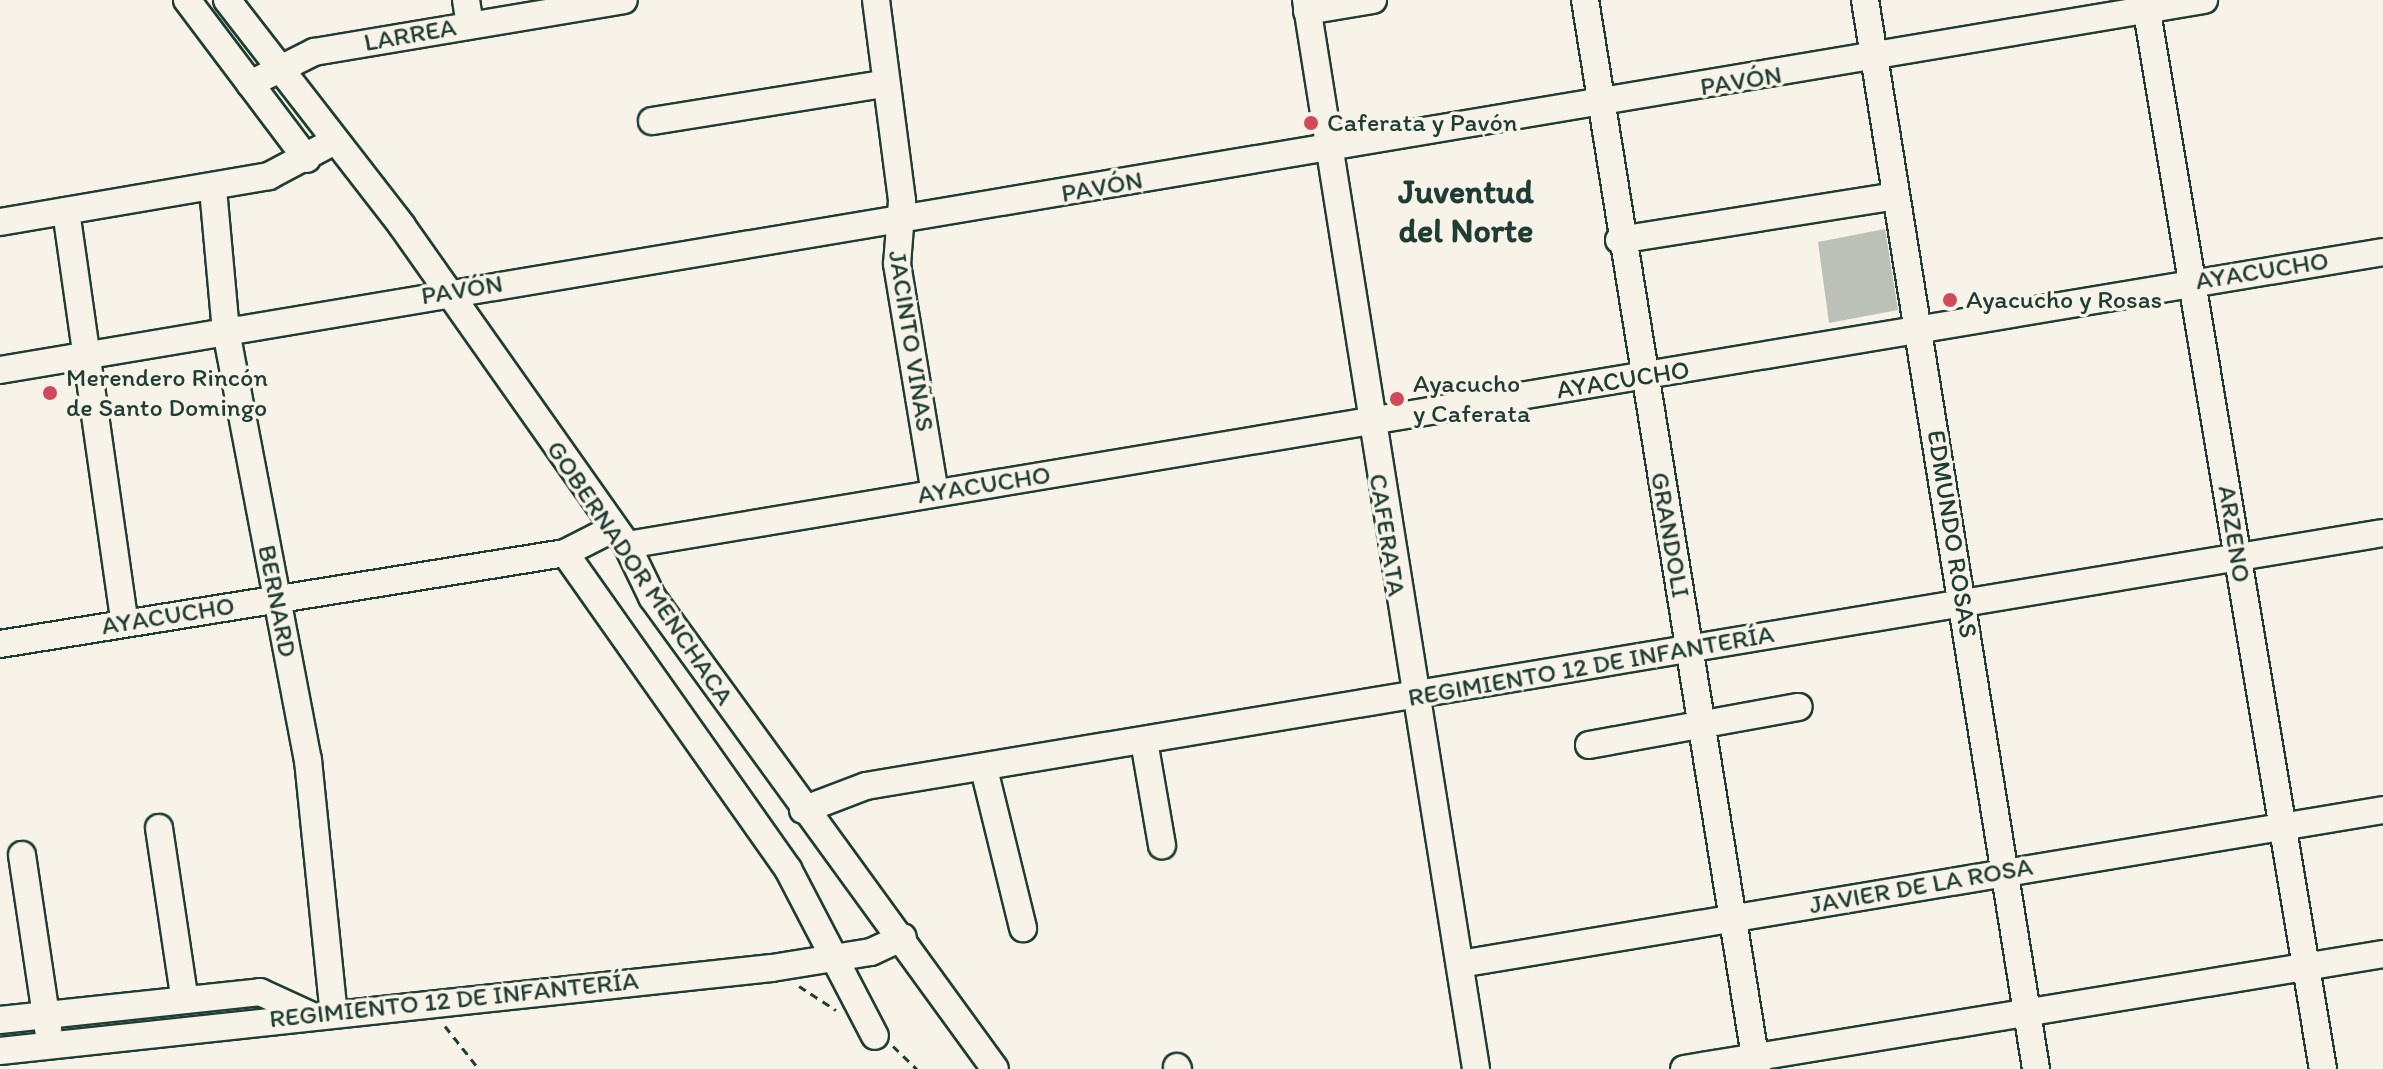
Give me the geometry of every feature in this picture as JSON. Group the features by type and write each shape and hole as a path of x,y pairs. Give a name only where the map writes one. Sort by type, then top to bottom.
{"street":[{"path":"187,0 307,159"},
{"name":"GOBERNADOR MENCHACA","path":"227,0 445,290 620,536 652,597 803,810 903,937 995,1069"},
{"name":"LARREA","path":"250,84 275,66 468,12 624,0"},
{"name":"JACINTO VIÑAS","path":"876,0 883,84 902,201 897,223 897,264 935,493"},
{"path":"1307,5 1373,0"},
{"name":"GRANDOLI","path":"1585,0 1619,240 1756,1063"},
{"name":"EDMUNDO ROSAS","path":"1865,0 2036,1069"},
{"name":"PAVÓN","path":"0,370 226,331 364,312 445,290 897,223 1327,148 1874,60 2145,4 2204,0"},
{"name":"ARZENO","path":"2145,4 2323,1069"},
{"name":"CAFERATA","path":"1307,5 1412,696 1476,1069"},
{"path":"652,121 883,84"},
{"path":"0,222 213,189 307,159 333,142"},
{"name":"BERNARD","path":"213,189 226,331 308,760 323,1015"},
{"path":"1619,240 1896,196"},
{"path":"66,211 84,355 125,623"},
{"name":"AYACUCHO","path":"0,644 565,553 620,536 935,493 2383,252"},
{"name":"REGIMIENTO 12 DE INFANTERÍA","path":"803,810 847,790 2383,533"},
{"path":"565,553 788,869 875,1036"},
{"path":"1589,745 1700,720 1799,707"},
{"path":"1144,741 1162,845"},
{"path":"984,769 1023,928"},
{"name":"JAVIER DE LA ROSA","path":"1460,964 2383,810"},
{"path":"159,828 184,996"},
{"path":"22,855 50,1045"},
{"name":"REGIMIENTO 12 DE INFANTERÍA","path":"0,1051 838,960 903,937"},
{"path":"1684,1069 1756,1063 2028,1011 2383,954"},
{"path":"0,1020 184,996 260,992 323,1015"}],"path":[{"path":"437,1003 451,1042 479,1069"}],"building":[{"path":"1885,229 1898,310 1829,323 1818,242"}],"place":[{"name":"Caferata y Pavón","path":"1311,123"},
{"name":"Ayacucho y Rosas","path":"1950,300"},
{"name":"Merendero Rincón de Santo Domingo","path":"50,393"},
{"name":"Ayacucho y Caferata","path":"1397,399"}],"district":[{"name":"Juventud del Norte","path":"1466,210"}]}
